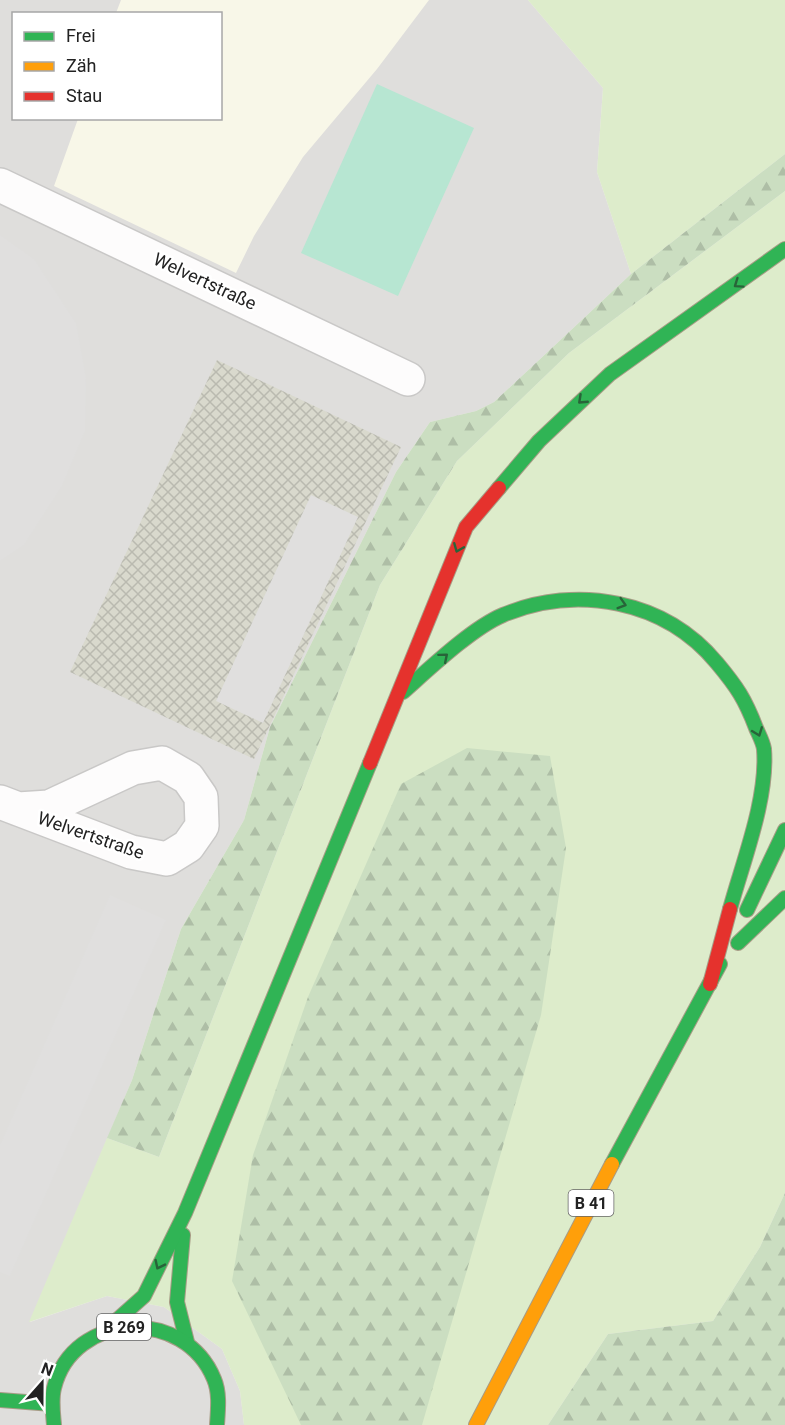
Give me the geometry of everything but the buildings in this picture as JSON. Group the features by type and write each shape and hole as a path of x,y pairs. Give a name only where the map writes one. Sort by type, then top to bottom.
{"main road":[{"path":"107,1329 144,1296 185,1213 400,695 466,527 539,441 610,374 785,249"},
{"path":"400,695 459,645 502,615 556,599 615,602 665,618 704,647 744,696 764,748 760,797 710,984"},
{"name":"B 41","path":"476,1425 550,1277 710,984 785,830"},
{"path":"724,956 785,898"},
{"path":"185,1213 177,1302 187,1342"},
{"name":"B 269","path":"54,1425 52,1404 54,1385 62,1367 74,1351 89,1338 107,1329 134,1325 162,1329 187,1342 203,1359 214,1379 218,1403 217,1425"},
{"path":"0,1400 52,1404"}],"street":[{"name":"Welvertstraße","path":"0,185 408,379"},
{"name":"Welvertstraße","path":"162,763 188,778 201,797 202,826 188,846 167,859 131,852 9,806 49,807 133,768 162,763"}],"shaded area":[{"path":"0,0 528,0 603,88 597,172 631,274 494,402 476,411 430,422 396,472 270,727 244,820 181,929 132,1080 30,1322 107,1296 164,1307 222,1349 240,1391 244,1425 0,1425"},
{"path":"121,0 429,0 377,69 303,157 254,236 236,273 54,186 78,120 222,120 222,12 116,12"},
{"path":"0,235 34,259 76,323 86,378 85,431 62,486 24,545 0,561"},
{"path":"217,360 401,447 254,759 70,672"},
{"path":"311,495 358,517 263,723 216,701"},
{"path":"110,895 166,920 10,1276 0,1272 0,1145"}],"green space":[{"path":"528,0 785,0 785,154 631,274 597,172 603,88"},
{"path":"377,84 474,128 398,296 301,253"},
{"path":"785,154 785,191 569,353 457,461 380,585 159,1157 107,1138 132,1080 181,929 244,820 270,727 396,472 430,422 476,411 494,402 631,274"},
{"path":"785,191 785,1193 760,1247 713,1321 608,1334 548,1425 244,1425 240,1391 222,1349 164,1307 107,1296 29,1322 107,1138 159,1157 380,585 457,461 569,353"},
{"path":"467,748 550,756 566,848 541,1015 422,1425 301,1425 232,1281 253,1155 308,997 401,784"},
{"path":"785,1193 785,1425 548,1425 608,1334 713,1321 760,1247"}],"traffic: fast":[{"path":"499,488 539,441 610,374 785,249"},
{"path":"403,692 478,629 503,615 531,606 560,601 590,600 618,604 646,612 672,625 696,642 730,679 748,709 763,746 764,768 758,809 730,909"},
{"path":"107,1329 144,1296 185,1213 370,763"},
{"path":"747,910 785,830"},
{"path":"738,943 785,898"},
{"path":"612,1164 720,964"},
{"path":"183,1235 177,1302 187,1342"},
{"path":"54,1425 53,1393 65,1363 83,1344 105,1332 130,1328 156,1330 179,1339 200,1356 216,1384 217,1425"},
{"path":"0,1400 52,1404"}],"traffic: slow":[{"path":"476,1425 612,1164"}],"traffic: jam":[{"path":"370,763 466,527 499,488"},
{"path":"710,984 730,909"}]}
